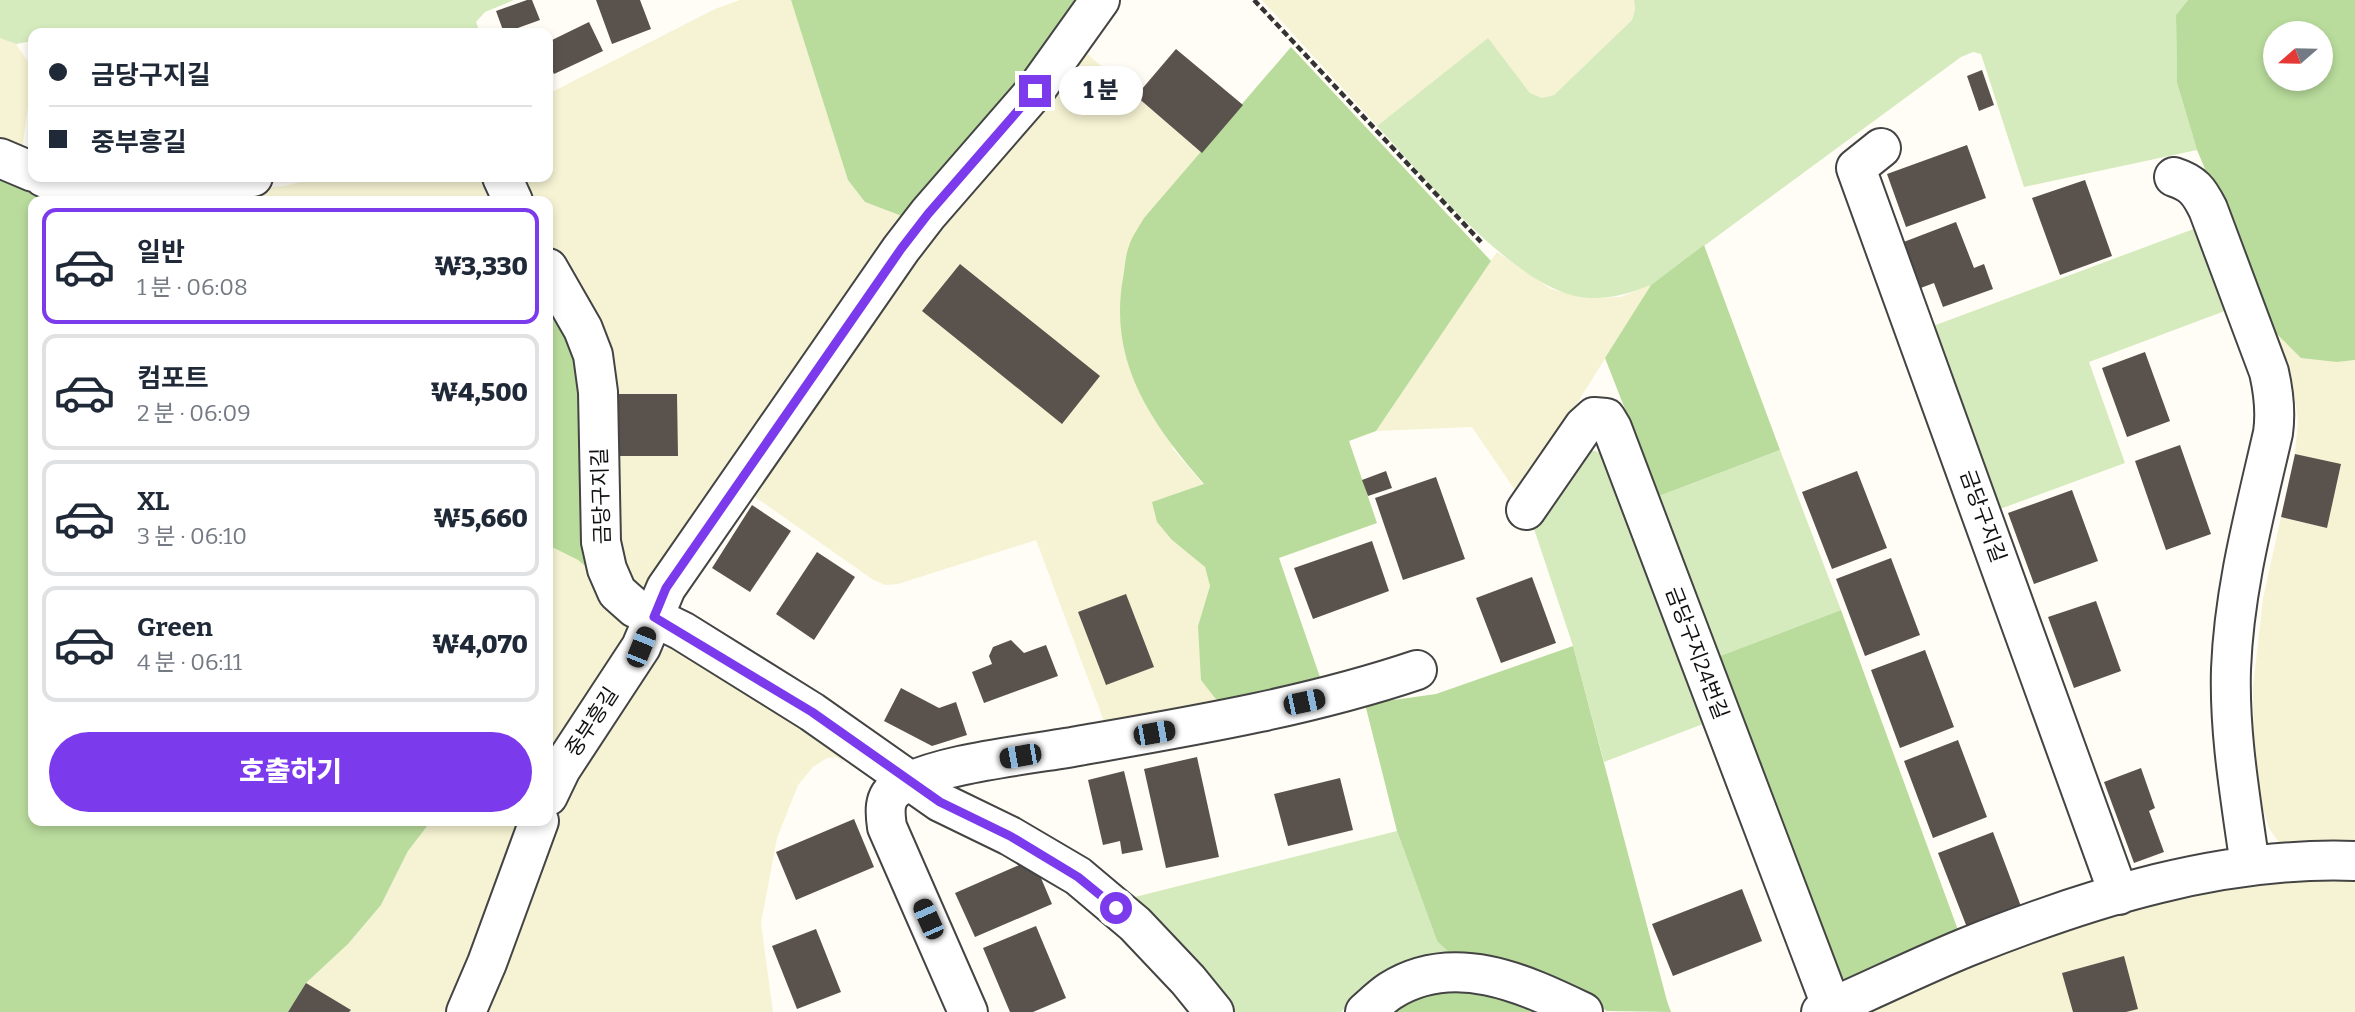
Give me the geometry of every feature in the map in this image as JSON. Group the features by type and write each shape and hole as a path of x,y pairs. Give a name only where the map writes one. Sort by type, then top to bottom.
{"street":[{"name":"중부흥길","path":"553,786 561,769 641,647 666,588 901,249 1035,91 1100,0"},
{"name":"금당구지길","path":"1881,148 1856,168 2119,895"},
{"path":"0,158 28,170"},
{"path":"2174,177 2190,182 2208,209 2269,372 2274,395 2276,415 2273,433 2238,592 2231,670 2232,721 2250,866"},
{"path":"55,182 83,194 98,196"},
{"path":"125,196 219,182"},
{"name":"금당구지길","path":"553,277 583,329 593,355 598,392 601,542 607,569 617,592 635,608 812,712 940,802 1010,836 1078,877 1135,924 1214,1012"},
{"name":"금당구지24번길","path":"1526,510 1584,426 1594,417 1606,418 1612,428 1826,1010"},
{"path":"968,1012 887,827 887,799 895,790 940,771 1208,723 1351,692 1417,670"},
{"path":"466,1012 487,963 537,826"},
{"path":"1826,1010 1966,947 2119,895 2204,873 2250,866 2355,861"},
{"path":"1366,1012 1390,991 1422,976 1457,970 1497,977 1545,993 1583,1012"}],"path":[{"path":"1254,0 1481,242"}],"shaded area":[{"path":"740,0 791,0 865,202 907,218 653,587 642,591 630,588 553,256 553,196 523,196 516,182 553,182 553,91 715,9"},
{"path":"1262,0 1634,0 1635,10 1632,20 1554,95 1542,98 1530,93 1488,39 1377,126"},
{"path":"0,38 16,44 28,62 28,105 22,151 0,144"},
{"path":"1085,52 1202,153 1144,218 1173,449 1204,485 1152,502 1172,540 1205,567 1210,586 1198,626 1227,705 1105,724 1036,540 898,584 885,585 872,579 748,492 893,285"},
{"path":"301,182 481,182 492,196 253,196 251,189"},
{"path":"1497,252 1551,289 1587,298 1620,297 1651,285 1519,496 1472,427 1376,431"},
{"path":"2273,330 2337,362 2355,360 2355,851 2299,852 2279,843 2269,828 2259,798 2254,762 2253,687 2263,599 2281,517 2327,528 2341,465 2295,454 2298,420 2292,380"},
{"path":"553,548 578,560 591,571 626,619 631,632 553,756"},
{"path":"671,647 687,649 836,745 844,763 837,757 827,758 813,767 798,785 777,838 761,923 773,1012 476,1012 547,826 553,826 553,815 658,650"},
{"path":"427,826 523,826 454,1012 350,1012 306,983 348,944 381,905 408,851"},
{"path":"2355,874 2355,1012 1838,1012 2175,891"}],"green space":[{"path":"0,0 514,0 485,12 476,22 478,28 28,28 28,42 16,44 0,38"},
{"path":"791,0 1076,0 1053,39 907,218 865,202 848,180"},
{"path":"1634,0 2188,0 2176,15 2177,83 2197,150 2024,187 1981,54 1973,52 1961,57 1651,285 1605,298 1589,298 1562,292 1533,277 1474,230 1377,126 1488,38 1530,93 1542,98 1554,95 1632,20"},
{"path":"2188,0 2355,0 2355,360 2337,362 2301,358 2273,330 2197,150 2177,83 2176,15"},
{"path":"1291,47 1491,261 1376,431 1349,441 1377,523 1279,558 1322,683 1227,705 1215,698 1201,680 1198,626 1210,586 1205,567 1172,540 1157,522 1152,502 1204,484 1167,438 1138,390 1122,337 1120,308 1128,250 1144,218"},
{"path":"0,167 28,179 28,182 36,182 70,196 28,196 28,826 427,826 408,851 381,905 348,944 306,983 288,1012 0,1012"},
{"path":"2199,227 2230,309 2089,362 2125,463 2000,509 1933,326"},
{"path":"1704,245 1780,450 1659,496 1605,358 1651,285"},
{"path":"553,303 580,349 591,571 578,560 553,548"},
{"path":"1780,450 1841,610 1720,656 1659,496"},
{"path":"1589,451 1602,455 1703,724 1604,762 1573,646 1534,529 1536,520"},
{"path":"1841,610 1962,941 1854,982 1839,977 1830,963 1720,656"},
{"path":"1573,646 1671,1012 1607,1011 1564,989 1449,952 1437,941 1397,831 1365,704 1436,694"},
{"path":"1397,831 1437,941 1460,956 1377,979 1341,1012 1233,1012 1127,899"},
{"path":"1451,977 1562,1012 1376,1012"}],"building":[{"path":"532,0 540,20 518,28 502,28 496,11"},
{"path":"596,0 640,0 651,29 612,44"},
{"path":"589,22 603,51 554,74 553,40"},
{"path":"1176,49 1243,105 1202,153 1136,96"},
{"path":"1982,70 1994,105 1979,111 1967,76"},
{"path":"1967,145 1986,198 1906,227 1887,174"},
{"path":"2085,180 2112,256 2060,275 2032,198"},
{"path":"1956,222 1974,268 1984,264 1993,289 1943,307 1934,283 1918,289 1901,243"},
{"path":"960,264 1100,376 1062,424 922,311"},
{"path":"2145,352 2170,421 2127,437 2102,368"},
{"path":"615,394 677,394 678,456 617,456"},
{"path":"2180,445 2211,534 2166,550 2135,461"},
{"path":"2295,454 2341,464 2327,528 2281,517"},
{"path":"1386,471 1392,488 1368,496 1362,480"},
{"path":"1857,471 1887,548 1832,569 1802,492"},
{"path":"1436,477 1465,559 1403,580 1375,498"},
{"path":"2072,490 2098,561 2034,584 2008,513"},
{"path":"752,505 791,531 750,592 712,568"},
{"path":"1372,541 1389,591 1313,619 1294,568"},
{"path":"817,552 855,577 814,640 776,614"},
{"path":"1891,558 1920,635 1865,656 1836,579"},
{"path":"1532,577 1556,643 1501,663 1476,598"},
{"path":"1126,594 1154,667 1106,685 1078,612"},
{"path":"2096,601 2121,671 2074,688 2048,617"},
{"path":"1011,640 1024,653 1046,645 1058,676 984,703 972,672 992,664 989,656 993,647"},
{"path":"1925,650 1954,727 1900,748 1871,670"},
{"path":"901,688 939,708 956,702 967,735 932,746 884,721"},
{"path":"1958,740 1987,817 1933,838 1904,761"},
{"path":"1197,757 1219,857 1166,868 1144,769"},
{"path":"2141,768 2155,808 2149,811 2164,852 2134,863 2104,782"},
{"path":"1124,771 1143,850 1122,854 1120,841 1103,845 1088,780"},
{"path":"1340,778 1353,830 1288,846 1274,794"},
{"path":"854,819 874,867 796,900 776,852"},
{"path":"1993,832 2022,909 1968,930 1938,853"},
{"path":"1033,859 1052,904 975,937 955,893"},
{"path":"1742,889 1762,941 1673,976 1652,924"},
{"path":"1036,926 1066,998 1033,1012 1010,1012 983,948"},
{"path":"816,929 841,992 797,1009 772,946"},
{"path":"2124,956 2138,1009 2126,1012 2073,1012 2062,973"},
{"path":"306,983 351,1010 288,1012"}],"route":[{"path":"1035,91 901,249 666,588 654,617 682,631 812,712 940,802 1010,836 1078,877 1116,908"}]}
